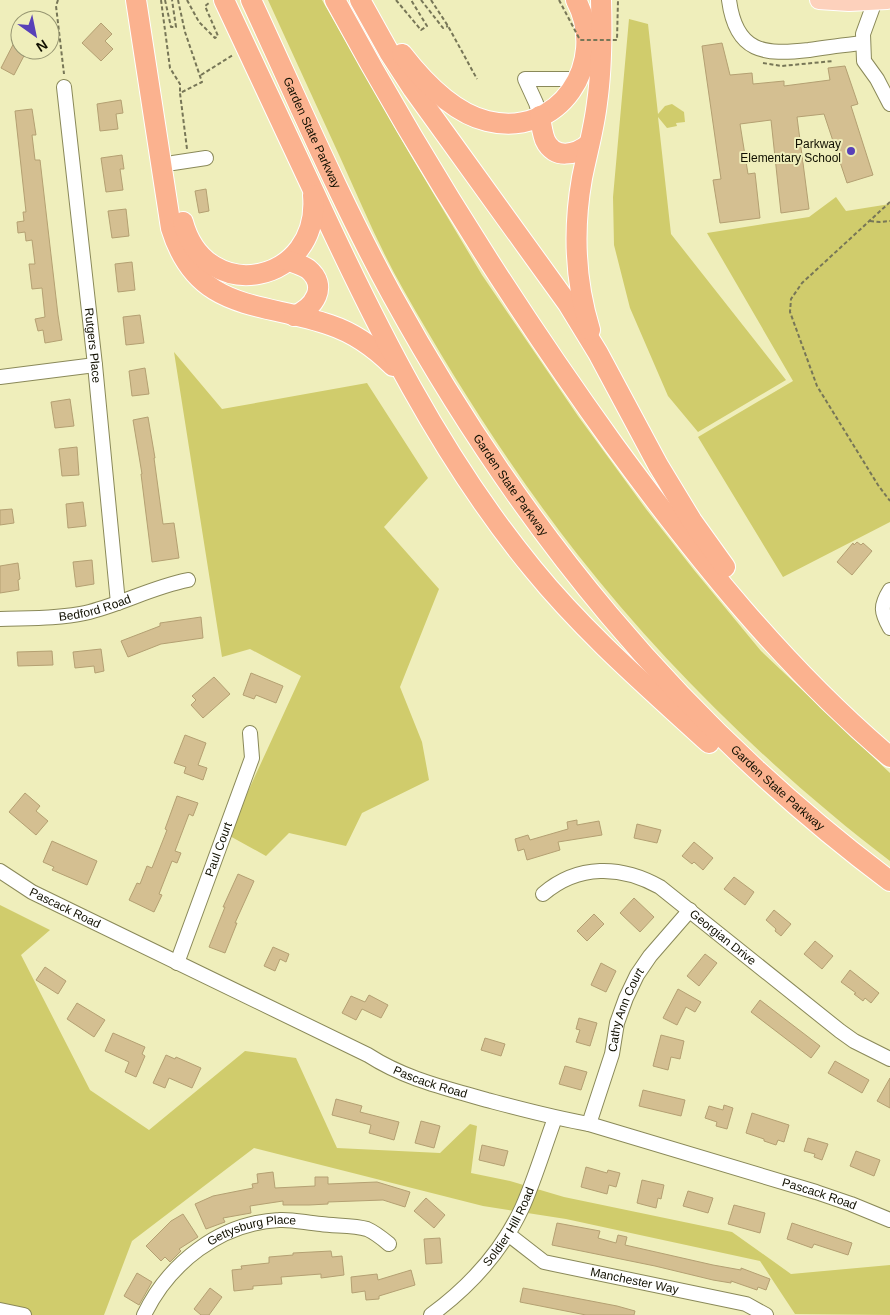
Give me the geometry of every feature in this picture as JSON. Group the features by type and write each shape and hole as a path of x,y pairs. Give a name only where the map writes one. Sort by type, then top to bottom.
{"highway":[{"path":"136,0 169,214 175,240 180,252 193,272 209,287 240,302 331,325 356,336 381,354 404,377"},
{"path":"148,0 181,162 182,217 191,243 202,257 226,272 245,275 264,273 289,261 304,244 310,230 314,215 313,191"},
{"name":"Garden State Parkway","path":"251,0 334,180 390,292 451,397 500,474 543,533 595,598 698,714 794,804 890,880"},
{"path":"335,0 384,89 511,298 641,482 711,571 768,638 826,697 890,757"},
{"path":"361,0 401,71 553,282 598,353 654,458 692,521 725,568 766,617 826,697"},
{"path":"361,0 409,62 454,106 476,117 497,123 518,122 540,116 562,101 578,80 585,59 587,38 584,18 576,0"},
{"path":"598,353 587,321 577,264 576,241 579,198 600,79 601,0"},
{"path":"217,2 313,191 404,377 440,437 492,515 532,568 570,612 639,678 753,783 825,830"},
{"path":"540,116 546,141 554,151 568,154 590,144"},
{"path":"289,261 310,272 314,276 318,288 312,305 294,316"}],"main road":[{"path":"824,0 881,1"}],"street":[{"path":"729,0 731,13 738,31 751,44 765,51 790,52 862,43"},
{"path":"881,1 865,26 862,43 864,61 890,104"},
{"path":"540,116 525,80 578,80"},
{"name":"Rutgers Place","path":"64,88 95,365 118,603"},
{"path":"181,162 206,158"},
{"path":"0,377 95,365"},
{"name":"Bedford Road","path":"0,619 84,613 118,603 150,590 188,580"},
{"path":"887,595 883,615 890,628"},
{"name":"Paul Court","path":"177,963 252,758 250,733"},
{"name":"Georgian Drive","path":"542,894 577,874 593,871 612,870 645,878 690,910 840,1031 854,1041 890,1059"},
{"name":"Pascack Road","path":"0,871 32,892 368,1055 404,1075 428,1084 555,1118 589,1124 816,1192 890,1220"},
{"name":"Cathy Ann Court","path":"589,1124 612,1054 617,1023 626,998 637,975 650,956 690,910"},
{"name":"Soldier Hill Road","path":"431,1315 469,1283 491,1258 508,1234 522,1209 555,1118"},
{"name":"Gettysburg Place","path":"144,1315 163,1283 195,1251 214,1239 254,1224 280,1220 367,1229 389,1244"},
{"name":"Manchester Way","path":"508,1234 544,1262 746,1304 766,1315"},
{"path":"0,1310 24,1315"}],"path":[{"path":"58,0 56,6 64,88"},
{"path":"161,0 170,68 180,84 181,162"},
{"path":"165,0 171,27 176,27 172,0"},
{"path":"178,0 185,32 202,82 180,93"},
{"path":"187,0 199,22 215,38 218,36 204,6 217,2"},
{"path":"396,0 421,30 427,26 411,0"},
{"path":"421,0 443,28 448,26"},
{"path":"431,0 448,26 477,79"},
{"path":"559,0 580,40 617,40 618,0"},
{"path":"200,76 235,54"},
{"path":"890,202 802,283 791,299 790,312 817,386 878,485 890,501"},
{"path":"870,221 890,221"}],"shaded area":[{"path":"268,0 322,0 408,151 482,275 578,416 646,509 761,651 890,773 890,861 848,828 765,756 686,679 612,597 554,524 464,392 394,273"},
{"path":"629,19 648,24 658,114 665,106 672,104 684,112 685,122 676,123 677,126 667,128 658,117 671,234 786,380 698,432 668,396 630,308 614,245 613,197"},
{"path":"836,197 846,211 890,204 890,522 783,577 698,437 793,381 707,233 809,217"},
{"path":"174,352 222,409 367,383 428,478 384,527 439,589 400,687 422,742 429,780 362,813 346,846 289,833 266,856 228,835 301,676 250,649 222,657"},
{"path":"0,905 50,930 21,955 90,1090 149,1130 245,1051 296,1058 337,1148 440,1153 470,1124 477,1126 471,1173 510,1181 564,1197 732,1232 791,1274 890,1265 890,1315 795,1314 760,1261 566,1219 483,1206 254,1148 132,1241 104,1315 0,1315"}],"building":[{"path":"101,23 112,34 105,41 113,49 101,61 82,43"},
{"name":"Parkway Elementary School","path":"722,43 730,75 752,73 753,84 784,81 784,86 830,80 828,68 845,66 858,104 851,106 873,175 847,183 824,114 797,117 809,209 781,213 771,120 740,124 748,174 755,173 760,218 720,223 713,180 721,179 702,46"},
{"path":"10,50 10,60 22,60 14,75 1,68"},
{"path":"121,100 123,113 116,114 118,129 100,131 97,104"},
{"path":"32,109 36,135 32,135 35,160 40,160 62,340 45,343 43,330 38,331 35,319 45,317 42,288 32,289 29,264 35,264 32,240 26,241 25,232 18,233 17,222 24,221 23,212 26,212 15,111"},
{"path":"122,155 124,169 120,169 123,190 106,192 101,158"},
{"path":"206,189 209,211 199,213 195,191"},
{"path":"126,209 129,236 112,238 108,211"},
{"path":"132,262 135,290 118,292 115,264"},
{"path":"140,315 144,343 126,345 123,317"},
{"path":"145,368 149,394 132,396 129,371"},
{"path":"70,399 74,426 55,428 51,402"},
{"path":"148,417 163,524 174,523 179,558 152,562 142,474 133,420"},
{"path":"77,447 79,475 62,476 59,449"},
{"path":"83,502 86,526 68,528 66,504"},
{"path":"12,509 14,523 0,525 0,510"},
{"path":"857,542 861,545 863,543 872,551 852,575 837,562 853,543 854,545"},
{"path":"92,560 94,584 76,587 73,562"},
{"path":"18,563 19,590 0,593 0,566"},
{"path":"201,617 203,638 161,644 128,657 121,641 160,626 160,623"},
{"path":"101,649 104,671 95,673 94,666 75,668 73,652"},
{"path":"52,651 53,665 18,666 17,652"},
{"path":"251,673 283,686 276,703 256,695 254,699 243,695"},
{"path":"214,677 230,694 203,718 191,705 196,700 192,696"},
{"path":"185,735 206,743 198,765 207,768 203,780 184,773 186,767 174,763"},
{"path":"25,793 40,806 36,811 48,821 36,835 9,812"},
{"path":"177,796 198,803 193,816 189,814 175,851 181,853 177,863 172,861 159,894 162,895 154,912 129,900 137,883 140,884 147,866 152,868 167,830 165,829"},
{"path":"577,820 577,825 599,821 602,835 558,842 560,850 527,860 524,849 518,851 515,839 528,835 530,840 568,829 567,822"},
{"path":"637,824 661,830 657,843 634,838"},
{"path":"52,841 97,861 87,885 52,870 54,867 43,862"},
{"path":"694,842 713,858 703,870 694,862 692,864 682,856"},
{"path":"238,874 254,881 235,923 237,923 225,953 209,947 225,907 223,907"},
{"path":"734,877 754,892 745,905 724,889"},
{"path":"634,898 654,917 640,932 620,913"},
{"path":"774,910 791,924 781,936 766,920"},
{"path":"594,914 604,924 587,941 577,931"},
{"path":"815,941 833,956 822,969 804,954"},
{"path":"273,947 289,954 286,962 280,959 275,971 264,966"},
{"path":"705,954 717,963 699,986 687,976"},
{"path":"601,963 616,971 606,992 591,985"},
{"path":"45,967 66,981 58,994 36,980"},
{"path":"850,970 879,993 871,1003 865,998 863,1001 841,982"},
{"path":"678,989 701,1002 695,1012 686,1007 677,1025 663,1018"},
{"path":"369,995 388,1005 381,1018 362,1009 356,1020 342,1013 351,996 365,1002"},
{"path":"760,1000 820,1046 811,1058 751,1012"},
{"path":"77,1003 105,1020 94,1037 67,1019"},
{"path":"579,1018 597,1023 590,1046 576,1042 580,1030 576,1029"},
{"path":"113,1033 145,1047 142,1054 145,1056 136,1077 125,1072 129,1062 105,1051"},
{"path":"661,1035 684,1041 680,1059 671,1057 668,1070 653,1066"},
{"path":"485,1038 505,1044 501,1056 481,1050"},
{"path":"166,1055 175,1059 176,1057 201,1068 192,1088 169,1078 165,1088 153,1083"},
{"path":"835,1061 869,1080 862,1093 828,1073"},
{"path":"565,1066 587,1072 581,1090 559,1084"},
{"path":"890,1078 890,1108 877,1101"},
{"path":"643,1090 685,1100 681,1116 639,1106"},
{"path":"336,1099 362,1106 360,1112 399,1122 394,1140 369,1133 371,1125 332,1115"},
{"path":"724,1105 733,1108 727,1129 716,1126 717,1122 705,1118 709,1106 723,1110"},
{"path":"752,1113 789,1125 784,1142 778,1140 776,1145 746,1133"},
{"path":"421,1121 440,1126 434,1148 415,1143"},
{"path":"808,1138 828,1144 822,1160 814,1157 815,1154 804,1151"},
{"path":"482,1145 508,1151 504,1166 479,1160"},
{"path":"856,1151 880,1160 874,1176 850,1166"},
{"path":"586,1167 607,1173 608,1170 620,1173 616,1187 609,1185 607,1194 581,1187"},
{"path":"273,1172 275,1188 315,1186 315,1177 328,1177 328,1184 377,1182 410,1192 405,1207 383,1200 328,1202 328,1204 309,1205 283,1205 283,1201 250,1206 251,1213 223,1218 225,1222 206,1229 195,1204 213,1196 253,1188 252,1184 258,1183 257,1174"},
{"path":"642,1180 664,1185 661,1199 658,1198 656,1208 637,1203"},
{"path":"688,1191 713,1198 708,1213 683,1206"},
{"path":"426,1198 445,1215 434,1228 414,1211"},
{"path":"734,1205 765,1213 760,1233 728,1224"},
{"path":"183,1214 198,1237 179,1249 181,1251 170,1262 165,1257 161,1261 146,1246 171,1221"},
{"path":"557,1223 600,1231 598,1238 616,1243 618,1235 627,1237 625,1245 713,1265 741,1270 741,1268 770,1279 766,1290 758,1287 757,1290 731,1281 731,1283 713,1280 552,1245"},
{"path":"792,1223 852,1243 848,1255 814,1244 812,1248 787,1239"},
{"path":"440,1238 442,1263 426,1264 424,1239"},
{"path":"331,1251 332,1257 342,1256 344,1275 321,1278 321,1274 281,1277 282,1284 253,1286 253,1289 234,1291 232,1270 242,1269 241,1266 269,1263 269,1257 293,1255 293,1253"},
{"path":"411,1270 415,1285 379,1296 379,1299 366,1300 365,1291 352,1293 351,1277 377,1274 378,1280"},
{"path":"137,1273 152,1282 139,1305 124,1296"},
{"path":"210,1288 222,1297 209,1315 201,1315 194,1309"},
{"path":"523,1288 635,1311 634,1315 586,1315 520,1302"}],"place":[{"name":"Parkway Elementary School","path":"851,151"}]}
